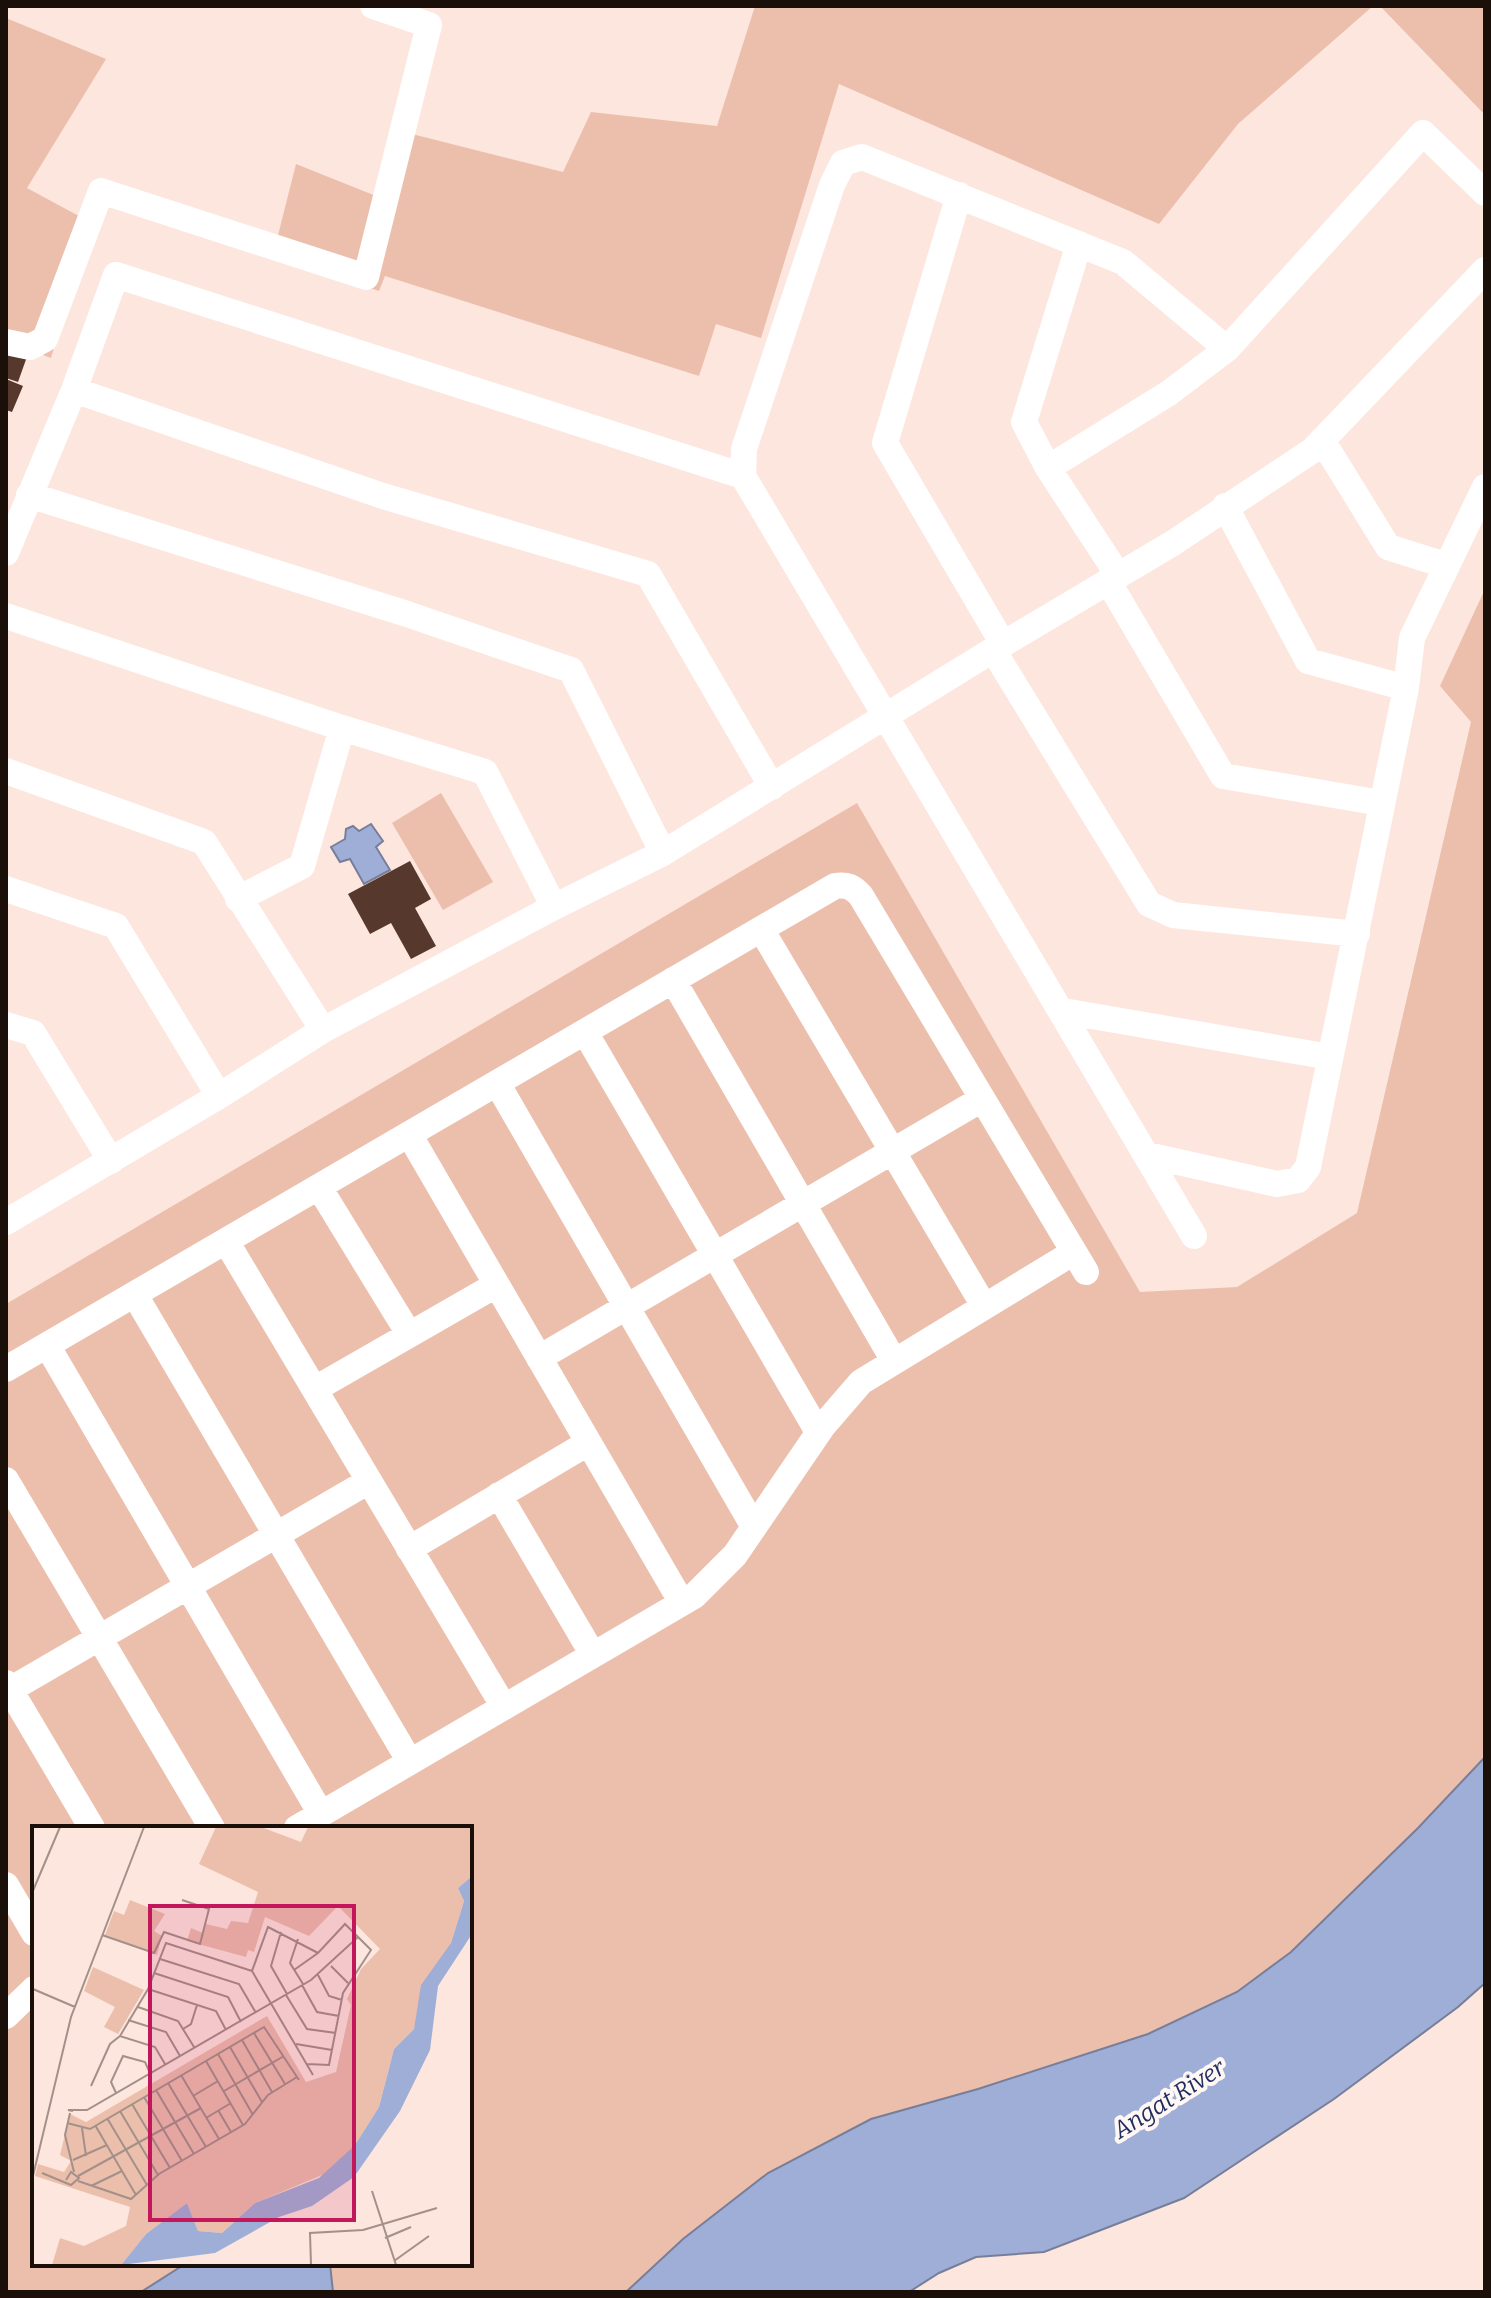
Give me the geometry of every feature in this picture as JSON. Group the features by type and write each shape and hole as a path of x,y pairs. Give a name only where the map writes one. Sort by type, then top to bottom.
{"street":[{"path":"6,342 30,347 45,339 101,191 366,277 429,25 373,6"},
{"path":"1048,468 1169,393 1227,349 1423,133 1485,193"},
{"path":"1194,1236 743,476 744,449 832,185 843,163 862,157 1123,262 1227,349"},
{"path":"959,195 885,443 998,647 1149,904 1173,915 1357,934"},
{"path":"1079,244 1024,422 1048,468 1223,776 1381,803"},
{"path":"6,1222 219,1096 323,1030 554,907 663,853 1173,543 1313,450 1485,270"},
{"path":"6,553 74,390 116,275 743,476"},
{"path":"74,390 383,496 648,574 772,787"},
{"path":"1322,440 1388,547 1445,565"},
{"path":"1147,1155 1277,1184 1298,1180 1308,1167 1406,688 1412,638 1485,487"},
{"path":"29,495 407,614 571,670 663,853"},
{"path":"1225,506 1308,661 1406,688"},
{"path":"6,616 342,728 485,772 554,907"},
{"path":"238,899 302,866 342,728"},
{"path":"6,771 204,842 323,1030"},
{"path":"6,1369 835,886 848,885 856,890 1080,1262 984,1306 861,1382 818,1432 754,1527 720,1571 694,1596 300,1826"},
{"path":"6,889 116,926 219,1096"},
{"path":"761,929 984,1306"},
{"path":"673,980 894,1361"},
{"path":"1063,1011 1330,1057"},
{"path":"6,1025 33,1033 111,1161"},
{"path":"585,1032 818,1432"},
{"path":"497,1083 754,1527"},
{"path":"539,1358 982,1099"},
{"path":"409,1134 682,1603"},
{"path":"319,1187 409,1334"},
{"path":"226,1241 504,1707"},
{"path":"315,1389 496,1285"},
{"path":"135,1295 410,1762"},
{"path":"47,1345 321,1814"},
{"path":"409,1549 588,1443"},
{"path":"6,1480 211,1826"},
{"path":"91,1826 7,1688 100,1638 369,1481"},
{"path":"499,1495 593,1655"},
{"path":"6,1885 32,1930"},
{"path":"6,2016 32,1991"}],"shaded area":[{"path":"755,6 1373,6 1238,124 1159,224 839,84 761,338 716,324 699,376 385,276 379,291 273,255 296,164 386,200 408,133 563,172 591,112 717,126"},
{"path":"1380,6 1485,6 1485,115"},
{"path":"6,18 106,59 27,188 90,222 51,358 6,341"},
{"path":"1485,589 1485,1757 1418,1828 1291,1952 1237,1992 1148,2034 978,2089 871,2119 768,2173 683,2239 626,2292 333,2292 330,2266 472,2266 472,1826 32,1826 32,2266 182,2266 141,2292 6,2292 6,1304 857,803 1140,1292 1237,1287 1357,1213 1471,722 1440,686"},
{"path":"441,793 493,882 443,910 392,823"}],"water":[{"path":"371,824 383,841 376,847 390,870 364,884 350,859 340,862 331,847 345,839 346,829 353,826 359,831"},
{"name":"Angat River","path":"1485,1757 1485,1983 1458,2007 1334,2099 1184,2198 1044,2252 976,2257 939,2273 909,2292 626,2292 683,2239 768,2173 871,2119 978,2089 1148,2034 1237,1992 1291,1952 1418,1828"},
{"path":"182,2266 330,2266 333,2292 141,2292"}],"building":[{"path":"11,345 29,351 18,382 6,378 6,358"},
{"path":"6,379 23,386 12,412 6,410"},
{"path":"410,861 431,899 415,908 436,946 411,959 391,923 370,934 348,894"}]}
